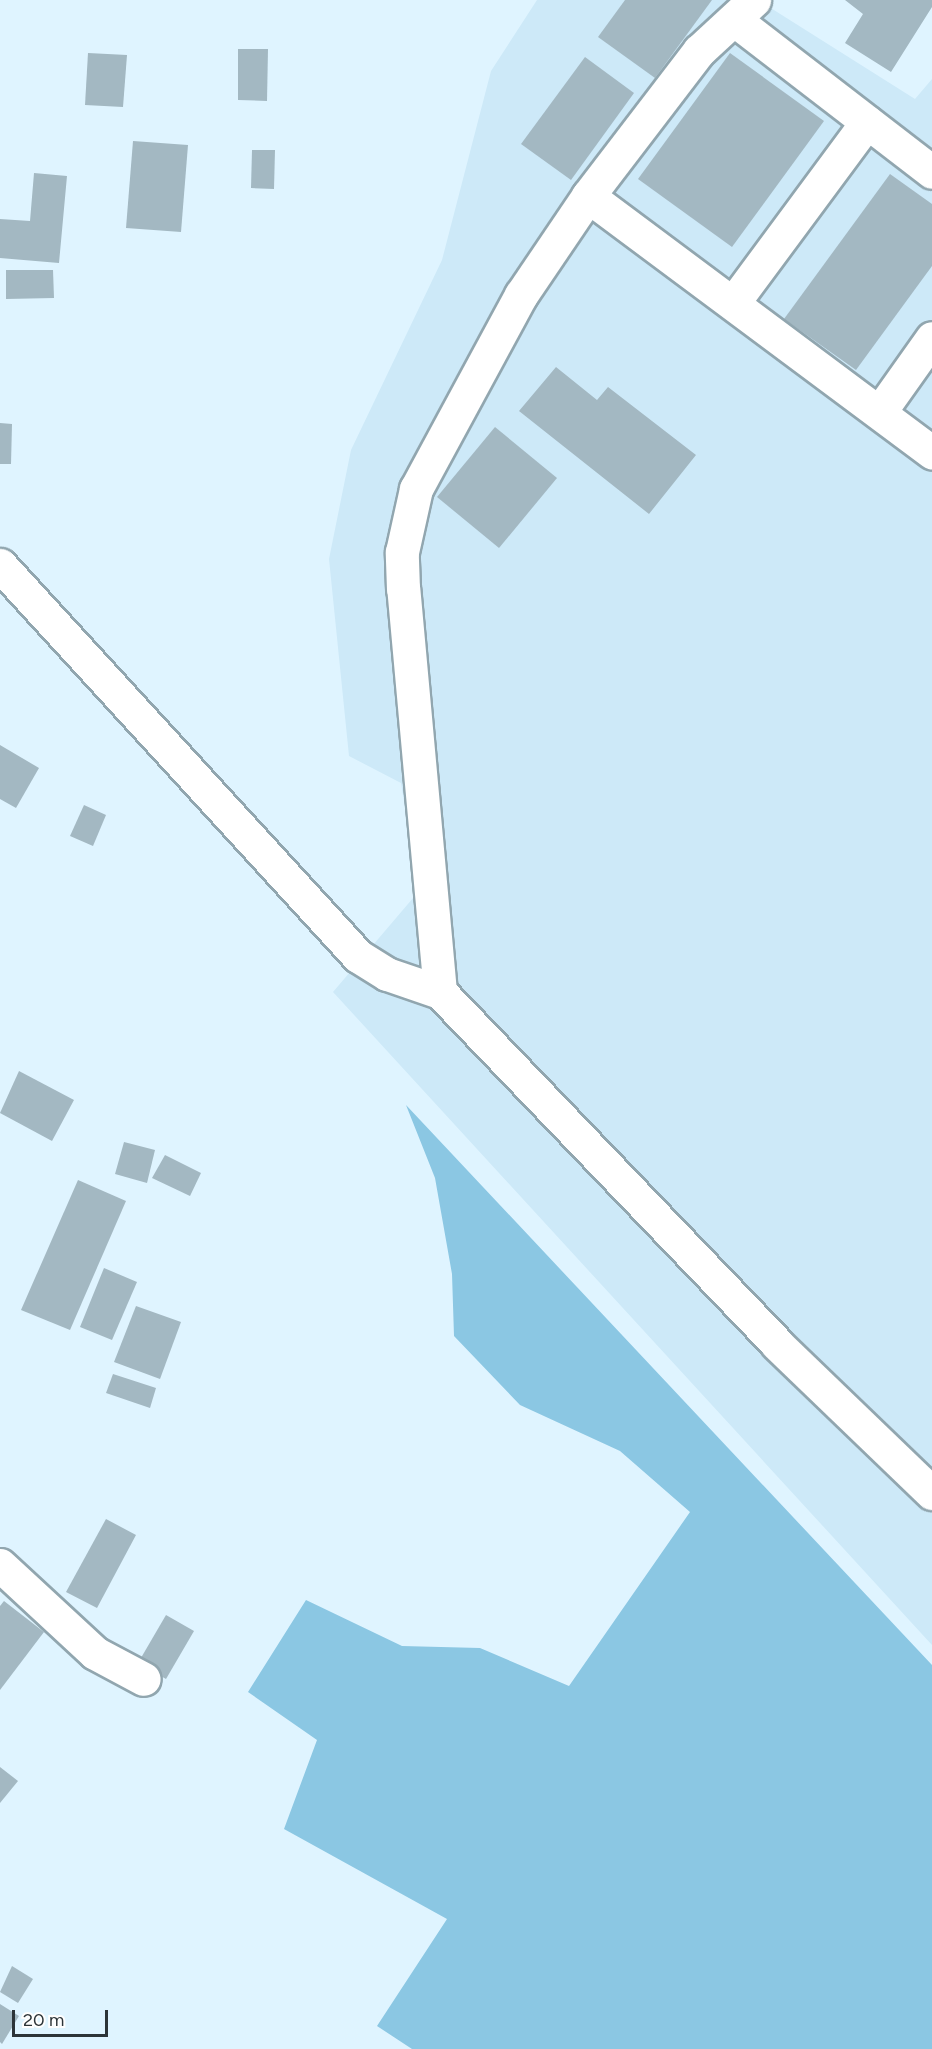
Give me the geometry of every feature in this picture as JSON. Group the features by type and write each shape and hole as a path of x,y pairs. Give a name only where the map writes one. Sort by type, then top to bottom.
{"street":[{"path":"440,992 403,589 408,514 428,463 521,295 588,196 699,51 745,11 867,122 932,172"},
{"path":"733,303 867,122"},
{"path":"588,196 881,410 932,452"},
{"path":"881,410 922,374 932,338"},
{"path":"0,566 358,956 387,974 440,992 777,1344 932,1492"},
{"path":"0,1565 95,1653 144,1679"}],"shaded area":[{"path":"537,0 758,0 915,99 932,79 932,1645 333,992 419,891 401,783 349,756 329,559 351,450 442,260 491,71"},
{"path":"406,1105 932,1665 932,2049 412,2049 377,2026 447,1919 284,1829 317,1740 248,1692 306,1600 402,1646 480,1648 569,1686 690,1512 620,1451 520,1405 454,1336 452,1274 435,1178"}],"building":[{"path":"625,0 712,0 655,78 598,37"},
{"path":"845,0 932,0 932,7 891,72 845,43 863,14"},
{"path":"238,49 268,49 267,101 238,100"},
{"path":"88,53 127,55 123,107 85,105"},
{"path":"730,53 824,121 732,247 638,179"},
{"path":"585,57 634,93 571,180 521,144"},
{"path":"133,141 188,145 181,232 126,228"},
{"path":"252,150 275,150 274,189 251,188"},
{"path":"34,173 67,176 59,263 0,258 0,219 30,221"},
{"path":"890,174 932,204 932,266 856,370 784,319"},
{"path":"6,270 53,270 54,298 6,299"},
{"path":"556,367 597,400 608,387 696,455 649,514 519,411"},
{"path":"0,423 12,424 11,464 0,464"},
{"path":"495,427 557,478 499,548 437,497"},
{"path":"0,745 39,768 16,808 0,799"},
{"path":"84,805 106,815 93,846 70,836"},
{"path":"19,1071 74,1100 52,1141 0,1113"},
{"path":"124,1142 155,1150 147,1183 115,1174"},
{"path":"165,1155 201,1173 190,1196 152,1178"},
{"path":"78,1180 126,1201 70,1330 21,1310"},
{"path":"104,1268 137,1282 112,1340 80,1327"},
{"path":"136,1306 181,1322 160,1379 114,1362"},
{"path":"113,1374 156,1388 150,1408 106,1393"},
{"path":"106,1519 136,1535 97,1608 66,1592"},
{"path":"4,1601 44,1632 0,1690 0,1606"},
{"path":"166,1615 194,1631 166,1679 138,1663"},
{"path":"0,1767 18,1781 0,1803"},
{"path":"12,1966 33,1979 18,2003 0,1992"},
{"path":"0,2004 19,2016 2,2044 0,2042"}]}
